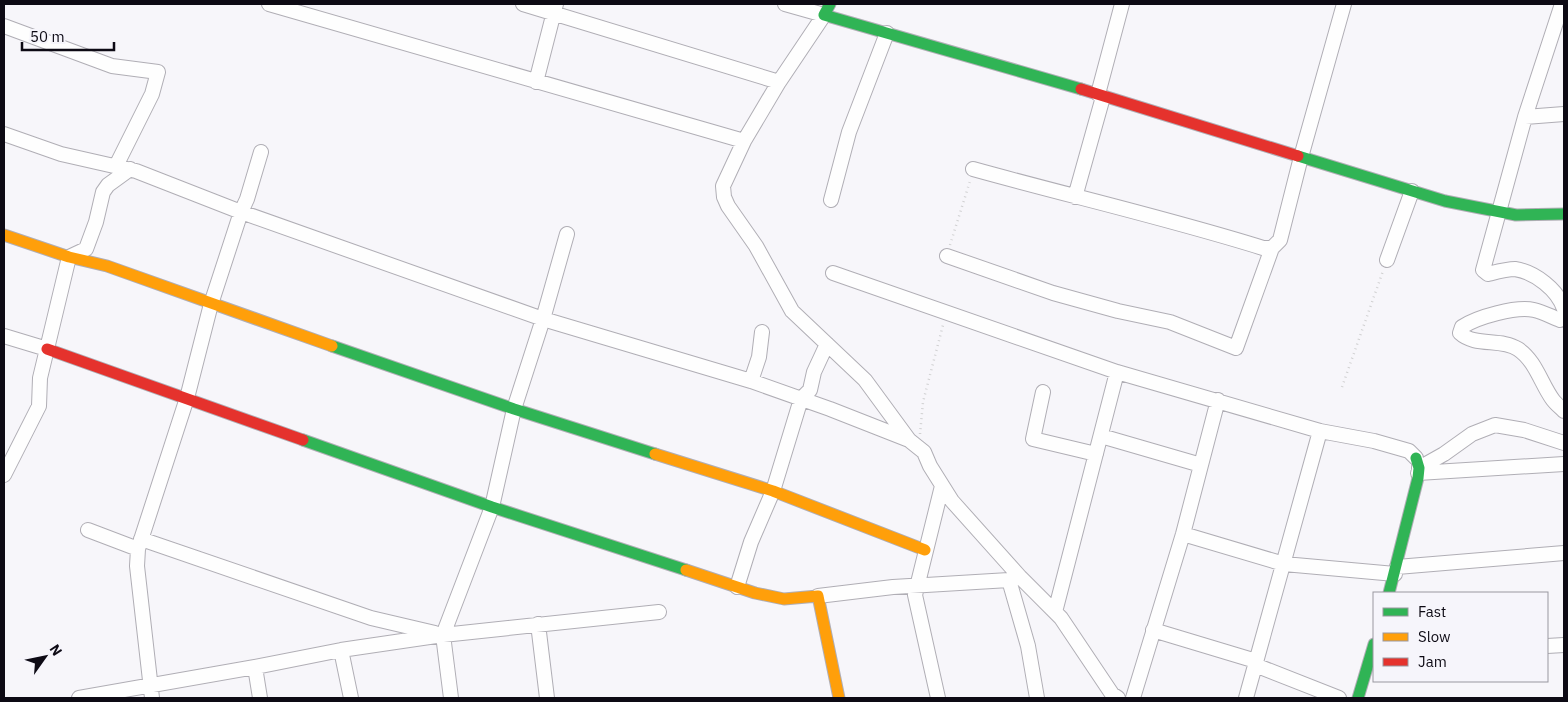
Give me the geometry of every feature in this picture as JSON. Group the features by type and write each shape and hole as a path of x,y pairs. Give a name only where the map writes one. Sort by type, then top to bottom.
{"street":[{"path":"269,4 287,6 536,82 744,141"},
{"path":"524,4 555,8 779,82"},
{"path":"785,4 827,9 887,33 1445,201 1516,214 1564,214"},
{"path":"1075,197 1122,4"},
{"path":"947,256 1053,293 1118,311 1170,322 1236,348 1272,248 1280,240 1344,4"},
{"path":"1562,4 1524,117 1483,270 1488,274 1513,269 1533,275 1552,289 1564,309"},
{"path":"536,82 555,8"},
{"path":"827,9 779,82 744,141 723,186 724,197 728,206 756,246 792,311 819,334 826,344 865,380 909,440 924,452 930,466 952,501 1015,578 1061,618 1112,694 1118,698"},
{"path":"4,26 112,66 158,72 152,94 116,166"},
{"path":"830,200 849,132 887,33"},
{"path":"1524,117 1564,114"},
{"path":"4,134 61,154 130,169 241,212 543,318 751,382 830,409 909,440"},
{"path":"152,692 137,566 140,544 187,398 211,304 261,152"},
{"path":"69,257 86,249 96,222 103,192 108,185 130,169"},
{"path":"973,169 1203,229 1263,248 1272,248"},
{"path":"1387,260 1412,191"},
{"path":"451,698 443,635 492,507 514,409 567,234"},
{"path":"4,235 69,257 107,266 514,409 772,492 925,550"},
{"path":"4,474 39,406 40,378 69,257"},
{"path":"833,273 1117,372 1320,431 1374,441 1408,451 1418,466 1396,570 1389,592"},
{"path":"1564,316 1560,320 1533,310 1511,311 1471,321 1462,327 1460,333 1467,339 1498,342 1517,349 1530,361 1554,401 1564,411"},
{"path":"751,382 759,357 762,332"},
{"path":"4,336 187,398 492,507 754,593 784,599 1015,578"},
{"path":"737,587 751,542 772,492 801,399 810,390 814,372 826,344"},
{"path":"1055,612 1117,372"},
{"path":"1043,392 1033,439 1096,454"},
{"path":"1133,698 1183,534 1218,400"},
{"path":"1418,466 1444,454 1472,434 1496,426 1524,430 1564,443"},
{"path":"1246,698 1320,431"},
{"path":"1100,436 1201,465"},
{"path":"1418,466 1564,464"},
{"path":"938,698 914,594 942,486"},
{"path":"88,530 140,544 371,618 443,635"},
{"path":"1183,534 1284,564 1396,570 1564,553"},
{"path":"1015,578 1037,698"},
{"path":"818,596 839,698"},
{"path":"79,698 152,692 255,667 341,650 443,635 659,612"},
{"path":"538,624 547,698"},
{"path":"1154,630 1255,663 1339,698"},
{"path":"1548,646 1564,645"},
{"path":"341,650 351,698"},
{"path":"1358,698 1372,662"},
{"path":"255,667 260,698"}],"path":[{"path":"947,256 973,169"},
{"path":"1342,387 1387,260"},
{"path":"924,452 920,436 923,402 946,313"}],"traffic: fast":[{"path":"830,4 824,15 1081,89"},
{"path":"1298,156 1445,201 1516,215 1564,214"},
{"path":"332,346 514,409 655,454"},
{"path":"303,440 492,507 686,570"},
{"path":"1389,592 1418,478 1419,468 1416,458"},
{"path":"1358,698 1373,647"}],"traffic: slow":[{"path":"4,235 69,257 107,266 332,346"},
{"path":"655,454 773,491 925,550"},
{"path":"686,570 755,593 784,599 818,596 839,698"}],"traffic: jam":[{"path":"1081,89 1298,156"},
{"path":"47,349 303,440"}]}
